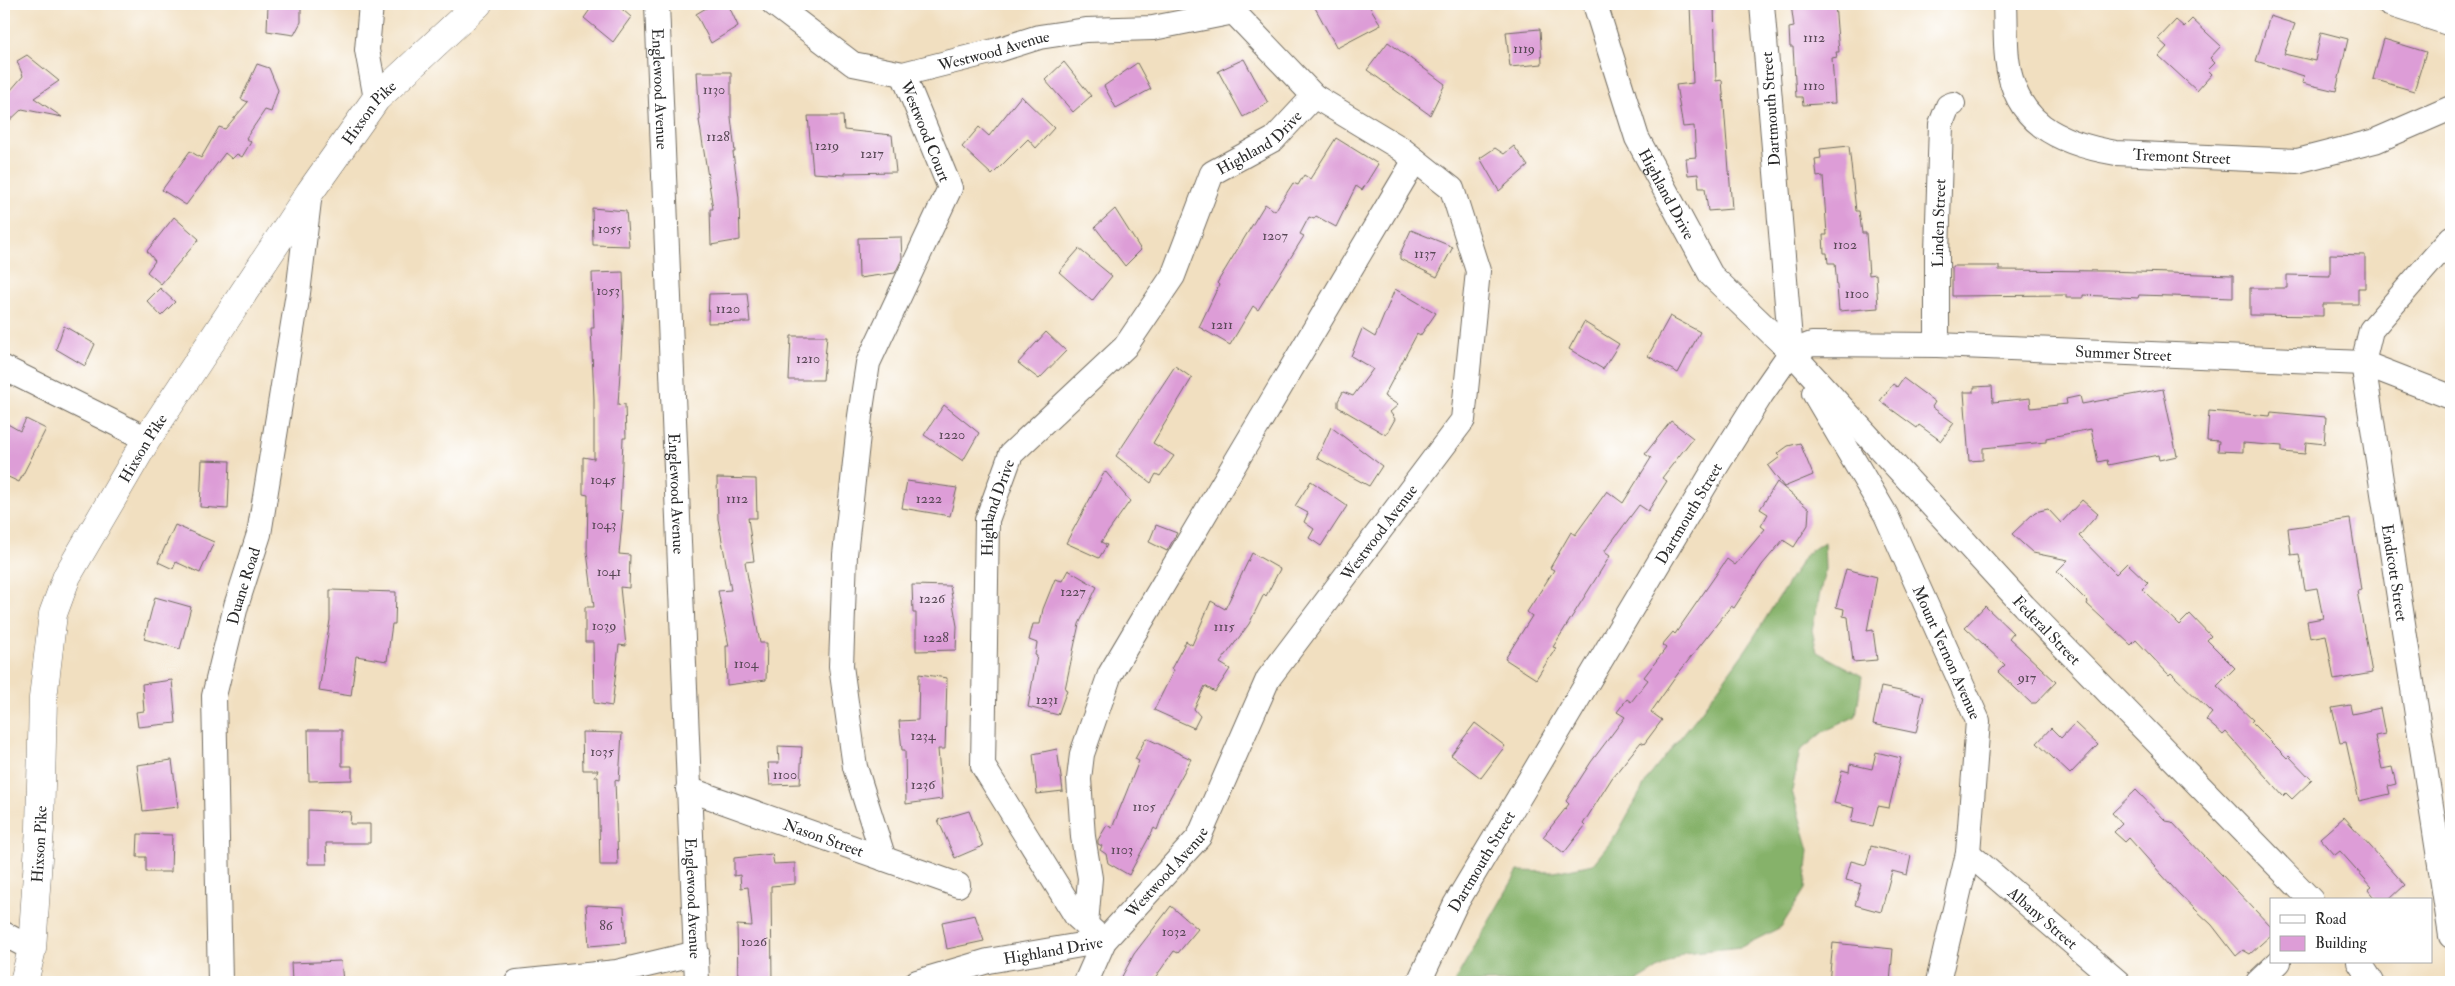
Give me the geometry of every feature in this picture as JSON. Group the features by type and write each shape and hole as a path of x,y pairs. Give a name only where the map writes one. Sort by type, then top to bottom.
{"main road":[{"name":"Hixson Pike","path":"24,982 32,949 40,828 43,698 53,614 67,576 147,438 310,192 376,100 478,4"}],"street":[{"path":"371,4 367,50 376,100"},
{"name":"Englewood Avenue","path":"657,4 697,982"},
{"name":"Westwood Avenue","path":"774,4 853,64 903,74 998,50 1039,37 1086,30 1153,28 1230,8"},
{"name":"Highland Drive","path":"1595,4 1637,138 1712,275 1791,352"},
{"name":"Dartmouth Street","path":"1419,982 1455,905 1717,465 1761,395 1791,352 1762,4"},
{"name":"Tremont Street","path":"2005,4 2007,59 2016,92 2032,120 2058,138 2086,148 2116,153 2297,160 2375,141 2451,108"},
{"path":"2389,4 2451,24"},
{"name":"Highland Drive","path":"1104,940 1076,916 983,766 986,520 1011,454 1125,347 1173,276 1212,173 1274,139 1314,96 1230,8"},
{"name":"Westwood Court","path":"884,859 856,767 841,666 845,555 860,416 868,363 950,188 903,74"},
{"name":"Westwood Avenue","path":"1086,982 1104,940 1199,837 1268,679 1463,420 1478,271 1452,189 1400,148 1314,96"},
{"name":"Linden Street","path":"1937,345 1937,253 1941,124 1948,106 1953,104"},
{"path":"1086,924 1090,878 1083,837 1079,779 1082,754 1110,674 1415,160"},
{"name":"Duane Road","path":"220,982 214,696 236,606 259,534 298,293 310,192"},
{"name":"Endicott Street","path":"2451,238 2370,330 2363,364 2451,936"},
{"name":"Summer Street","path":"1791,352 1812,344 1937,345 2363,364 2451,397"},
{"name":"Mount Vernon Avenue","path":"1791,352 1886,515 1978,722 1968,853 1938,982"},
{"name":"Federal Street","path":"1791,352 2024,606 2309,898"},
{"path":"4,368 147,438"},
{"name":"Nason Street","path":"688,789 958,886"},
{"name":"Albany Street","path":"1968,853 2118,982"},
{"path":"4,934 32,949"},
{"name":"Highland Drive","path":"917,982 988,961 1104,940"},
{"path":"517,982 618,972 697,954"},
{"path":"2258,982 2277,964"},
{"path":"2359,964 2372,982"}],"green space":[{"path":"1824,542 1825,569 1812,630 1817,652 1862,676 1856,716 1823,732 1800,751 1792,791 1809,850 1805,889 1781,927 1741,947 1684,953 1636,982 1454,982 1518,871 1554,872 1593,864 1617,834 1648,778 1700,713 1747,648 1806,554"}],"building":[{"path":"268,4 301,4 301,22 294,35 267,31"},
{"path":"594,4 616,4 631,17 613,42 584,18"},
{"path":"713,4 728,4 738,26 711,43 696,14"},
{"path":"1313,4 1368,4 1381,25 1337,48"},
{"path":"1690,4 1714,4 1716,81 1722,80 1732,209 1708,211 1705,188 1699,188 1698,174 1688,175 1686,158 1696,157 1694,126 1683,127 1676,85 1693,83"},
{"path":"1791,4 1835,4 1839,52 1836,52 1837,57 1832,58 1835,103 1803,105 1802,97 1796,97 1793,47 1790,47 1789,28 1794,27"},
{"path":"2270,16 2295,24 2284,54 2315,61 2321,32 2348,39 2336,91 2302,83 2304,76 2256,61"},
{"path":"2192,19 2221,46 2210,58 2215,63 2208,70 2212,74 2197,91 2159,56 2167,47 2158,39 2176,20 2184,27"},
{"path":"1540,29 1542,64 1510,67 1506,32"},
{"path":"2384,39 2426,52 2414,91 2373,79"},
{"path":"1388,42 1445,84 1430,115 1367,70"},
{"path":"27,55 59,81 34,98 62,117 22,109 4,126 4,98 23,76 17,61"},
{"path":"1244,59 1268,103 1243,117 1218,71"},
{"path":"1064,62 1091,96 1073,112 1045,80"},
{"path":"1137,63 1151,89 1116,108 1104,86"},
{"path":"257,64 269,68 278,90 271,112 265,110 246,138 251,142 242,157 237,154 232,159 225,153 186,205 162,190 190,151 201,158 219,127 225,129 248,102 241,99"},
{"path":"697,72 731,72 731,117 739,198 740,240 711,245 710,209 713,209 699,120"},
{"path":"1021,96 1054,128 1036,148 1028,139 992,175 962,147 979,127 989,136"},
{"path":"808,116 843,116 844,130 892,135 896,172 845,173 845,175 813,173"},
{"path":"1336,138 1378,164 1362,190 1356,186 1336,227 1316,216 1314,219 1309,217 1300,234 1304,236 1258,310 1253,306 1230,345 1199,327 1219,285 1217,283 1265,204 1275,211 1293,183 1298,185 1304,175 1310,179"},
{"path":"1514,146 1528,166 1499,191 1480,158 1495,148 1504,154"},
{"path":"1849,146 1856,211 1859,211 1862,233 1866,233 1869,275 1876,274 1878,308 1839,311 1835,263 1828,263 1827,253 1824,253 1823,235 1827,235 1823,176 1817,177 1815,159 1821,158 1820,149"},
{"path":"592,208 626,211 629,246 593,245"},
{"path":"1115,209 1141,250 1125,266 1095,227"},
{"path":"174,217 199,239 161,284 147,272 155,261 147,251"},
{"path":"1411,230 1453,247 1437,277 1400,259 1400,254"},
{"path":"901,237 902,259 895,273 859,278 858,238"},
{"path":"1079,249 1112,276 1092,301 1059,272"},
{"path":"2330,254 2365,255 2365,288 2358,288 2358,304 2323,304 2323,316 2250,315 2250,288 2287,288 2287,275 2330,276"},
{"path":"1952,266 1999,266 1999,270 2233,275 2233,298 2139,295 2138,298 2083,295 2083,298 2066,298 2066,295 1952,296"},
{"path":"623,272 624,307 618,405 625,404 626,438 623,438 620,510 623,511 619,554 630,555 629,588 620,587 626,646 619,645 612,706 594,703 593,642 585,642 585,607 594,607 587,552 588,495 583,494 583,457 594,459 591,328 594,328 592,273"},
{"path":"160,288 175,302 161,316 147,301"},
{"path":"1395,289 1436,313 1420,336 1417,334 1384,396 1398,405 1390,412 1395,419 1386,435 1338,407 1338,401 1343,392 1353,396 1373,369 1351,356 1362,329 1375,337"},
{"path":"747,293 750,322 708,323 709,294"},
{"path":"1670,316 1700,332 1678,373 1648,356"},
{"path":"1584,322 1619,344 1603,369 1569,349"},
{"path":"64,326 95,344 85,366 56,349"},
{"path":"1046,332 1066,351 1039,379 1018,363"},
{"path":"791,336 827,336 823,380 789,380"},
{"path":"1175,366 1192,378 1153,443 1174,456 1160,476 1156,474 1151,483 1116,456"},
{"path":"1903,378 1935,402 1932,407 1954,423 1941,441 1919,425 1917,428 1880,401 1893,384 1897,387"},
{"path":"1992,386 1993,402 2030,398 2031,408 2067,404 2066,399 2080,396 2082,404 2163,389 2177,456 2159,460 2158,455 2108,465 2107,460 2098,462 2091,429 2046,438 2046,442 1983,448 1983,460 1969,461 1964,392 1974,392 1974,387"},
{"path":"944,405 979,433 963,461 924,435"},
{"path":"2209,411 2270,416 2271,412 2326,417 2324,444 2306,442 2305,454 2282,452 2282,446 2243,443 2243,452 2218,451 2219,441 2207,440"},
{"path":"26,419 46,429 19,482 4,475 4,422 20,431"},
{"path":"1671,421 1693,438 1662,478 1667,481 1648,511 1639,505 1604,552 1610,556 1553,647 1556,648 1536,679 1505,659 1532,616 1527,612 1554,570 1550,568 1571,532 1575,535 1607,491 1623,503 1651,458 1645,454"},
{"path":"1331,427 1382,466 1369,486 1317,458"},
{"path":"1800,443 1813,475 1784,487 1768,466 1780,457 1777,454 1788,446"},
{"path":"202,460 230,461 228,509 200,507"},
{"path":"1105,471 1130,501 1101,542 1107,545 1099,558 1066,543"},
{"path":"717,478 756,479 757,518 748,518 754,561 745,562 760,643 767,643 766,680 727,685 726,646 729,646 718,591 731,590 718,519"},
{"path":"907,481 957,488 950,516 902,508"},
{"path":"1311,481 1347,506 1321,546 1309,538 1314,529 1304,522 1308,513 1295,506"},
{"path":"1777,482 1809,509 1808,525 1794,547 1783,540 1762,565 1734,608 1731,606 1677,675 1651,712 1662,720 1644,744 1641,742 1612,778 1583,824 1585,826 1564,853 1543,837 1569,804 1566,801 1591,762 1625,717 1617,712 1627,699 1631,702 1648,680 1644,677 1666,648 1662,645 1673,632 1675,634 1727,559 1735,565 1765,529 1761,526 1768,514 1760,509"},
{"path":"2082,500 2098,514 2079,536 2116,574 2127,563 2148,583 2142,589 2179,625 2190,614 2211,636 2207,640 2235,668 2217,686 2253,720 2251,722 2287,758 2289,756 2312,780 2292,799 2286,793 2283,796 2226,732 2223,735 2206,720 2212,713 2171,673 2169,675 2136,640 2131,645 2087,604 2088,602 2057,571 2068,560 2033,553 2012,534 2035,512 2048,509 2061,523"},
{"path":"2350,519 2361,590 2357,591 2372,673 2334,680 2326,635 2310,638 2307,621 2323,618 2317,588 2305,590 2299,554 2291,555 2288,528"},
{"path":"175,525 214,542 200,573 176,562 173,569 158,562"},
{"path":"1156,525 1177,533 1167,551 1149,542"},
{"path":"1252,553 1280,569 1266,596 1264,594 1249,624 1220,663 1230,669 1215,692 1205,686 1194,709 1200,716 1194,728 1154,710 1174,670 1171,669 1186,641 1192,645 1211,601 1225,609"},
{"path":"1846,569 1877,577 1867,631 1873,630 1877,660 1853,662 1848,617 1843,616 1844,609 1836,607"},
{"path":"1068,570 1097,587 1079,624 1065,689 1067,690 1058,715 1028,707 1037,656 1035,655 1037,643 1029,640 1033,624 1040,624 1043,609 1055,579 1062,581"},
{"path":"912,585 950,586 957,626 956,650 916,651 916,613 913,613"},
{"path":"330,590 396,592 395,624 392,624 387,661 356,656 351,696 319,691 330,620"},
{"path":"155,597 191,607 180,649 144,639"},
{"path":"1985,606 2013,633 2009,638 2056,682 2036,703 2031,703 1998,672 2005,665 1965,627"},
{"path":"919,674 947,678 945,749 938,749 942,799 906,804 905,750 902,750 899,721 918,720"},
{"path":"172,680 176,723 138,727 136,712 144,711 142,684"},
{"path":"1881,687 1924,696 1916,733 1873,724"},
{"path":"2350,705 2352,714 2380,708 2385,734 2375,736 2382,769 2392,767 2396,784 2388,786 2390,794 2359,801 2346,742 2340,743 2332,708"},
{"path":"1475,723 1505,746 1481,778 1451,755"},
{"path":"2075,723 2098,745 2070,774 2037,743 2051,728 2061,738"},
{"path":"308,730 342,730 342,766 352,766 352,780 309,781"},
{"path":"582,732 622,733 619,781 615,780 618,865 600,865 598,777 595,777 598,770 583,770"},
{"path":"1146,738 1191,759 1166,805 1157,830 1154,828 1129,875 1108,863 1106,854 1100,850 1102,846 1098,844 1098,840 1107,825 1112,828 1139,761 1135,759"},
{"path":"778,746 802,747 800,784 770,785 768,763 779,763"},
{"path":"1057,749 1063,791 1037,794 1033,754"},
{"path":"1876,752 1901,758 1889,808 1878,806 1873,826 1851,822 1854,808 1834,803 1842,770 1849,772 1850,764 1872,769"},
{"path":"172,760 178,807 143,811 137,765"},
{"path":"2136,790 2166,821 2172,822 2270,926 2270,936 2250,954 2243,950 2236,956 2212,925 2179,894 2129,838 2125,842 2114,832 2122,824 2112,813"},
{"path":"308,810 351,812 350,824 370,824 370,843 326,843 327,864 308,864"},
{"path":"969,811 983,846 955,858 938,820"},
{"path":"2344,817 2405,885 2391,898 2374,898 2368,890 2372,887 2340,851 2335,855 2320,838"},
{"path":"138,834 172,835 171,872 146,872 146,857 137,857"},
{"path":"1871,846 1911,856 1907,875 1892,871 1881,912 1855,905 1861,884 1846,880 1851,861 1866,865"},
{"path":"772,854 774,864 795,863 795,884 771,886 772,982 738,982 737,925 752,926 748,887 741,888 740,875 734,876 734,858"},
{"path":"586,905 624,907 626,943 589,946"},
{"path":"1171,906 1198,929 1178,953 1174,951 1152,982 1119,982 1134,954"},
{"path":"975,915 984,941 947,949 942,922"},
{"path":"1833,943 1893,949 1890,982 1829,982"},
{"path":"341,961 343,982 292,982 291,963"}]}
